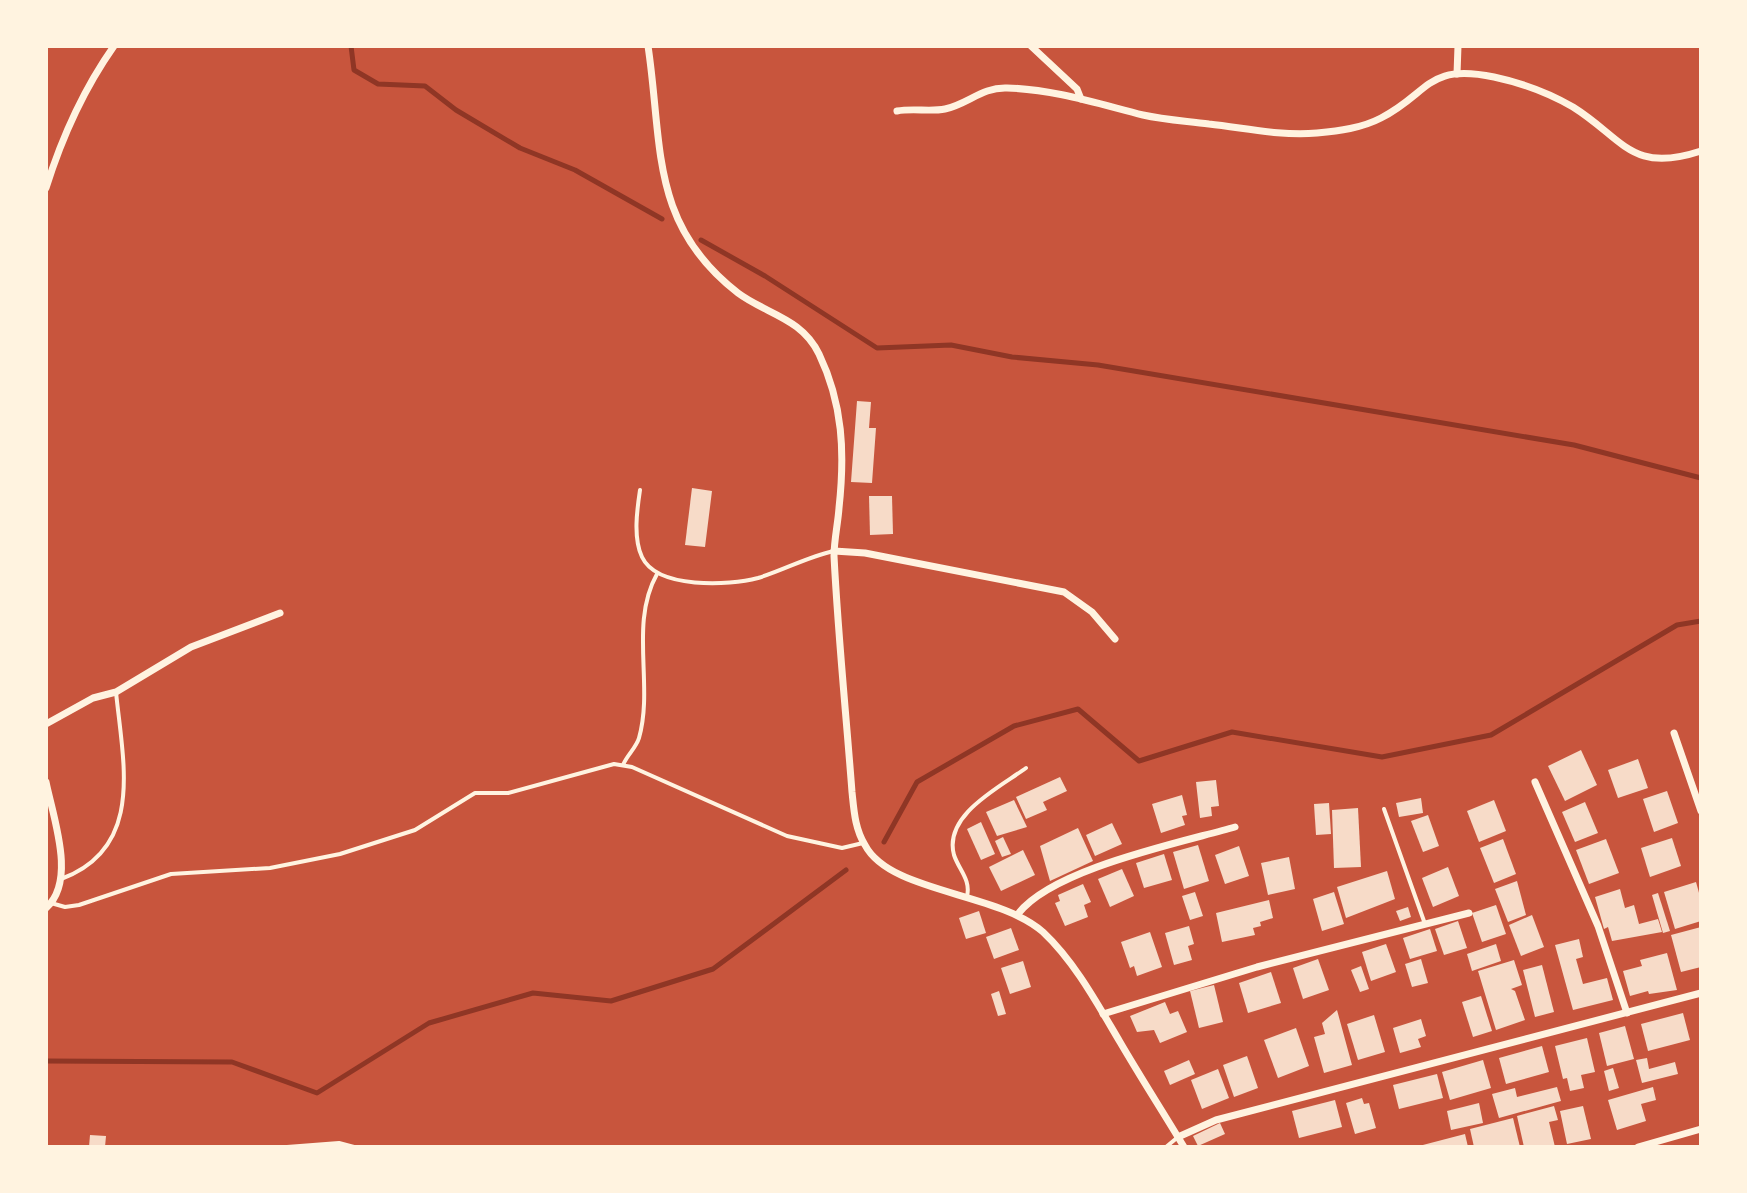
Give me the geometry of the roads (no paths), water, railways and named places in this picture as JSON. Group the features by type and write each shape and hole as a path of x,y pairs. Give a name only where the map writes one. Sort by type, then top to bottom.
{"street":[{"path":"46,188 68,124 93,75 114,46"},
{"path":"1031,46 1077,89 1081,99"},
{"path":"1457,74 1458,46"},
{"path":"648,47 665,186 683,232 710,268 740,294 788,319 804,332 818,351 833,391 843,439 834,551 852,792 856,825 863,843 890,870 1018,914 1053,942 1103,1014 1184,1147"},
{"path":"897,111 947,109 976,93 998,88 1081,99 1149,116 1264,133 1319,133 1371,123 1396,110 1426,84 1457,74 1489,76 1544,93 1572,106 1612,140 1638,155 1665,158 1701,151"},
{"path":"834,551 865,553 1064,592 1092,612 1115,639"},
{"path":"46,724 93,698 116,692 191,647 280,613"},
{"path":"1674,733 1701,811"},
{"path":"46,782 61,879 49,906"},
{"path":"1535,782 1598,926 1627,1013"},
{"path":"1018,914 1046,889 1104,865 1235,827"},
{"path":"1103,1014 1257,967 1469,913"},
{"path":"1178,1137 1216,1120 1701,993"},
{"path":"1638,1147 1701,1129"}],"lane":[{"path":"640,490 638,542 645,563 658,574 704,583 742,582 804,558 834,551"},
{"path":"623,765 639,738 644,619 648,596 658,574"},
{"path":"61,879 82,872 100,857 119,825 124,774 116,692"},
{"path":"49,906 79,905 171,874 270,868 340,854 415,830 475,793 508,793 604,766 623,765 787,836 842,848 863,843"},
{"path":"967,896 968,882 953,853 957,828 971,809 1026,768"},
{"path":"1384,809 1425,924"},
{"path":"1166,1147 1178,1137"},
{"path":"287,1147 339,1143 354,1147"},
{"path":"244,1147 272,1147"}],"waterway":[{"path":"351,46 354,70 378,84 425,86 456,110 520,148 575,170 662,219"},
{"path":"701,240 765,276 877,348 951,345 1012,357 1098,365 1574,445 1701,478"},
{"path":"884,842 917,782 1014,726 1078,709 1139,761 1232,732 1382,757 1491,735 1677,625 1701,621"},
{"path":"46,1061 232,1062 317,1093 429,1023 533,993 611,1001 713,969 846,870"}]}
